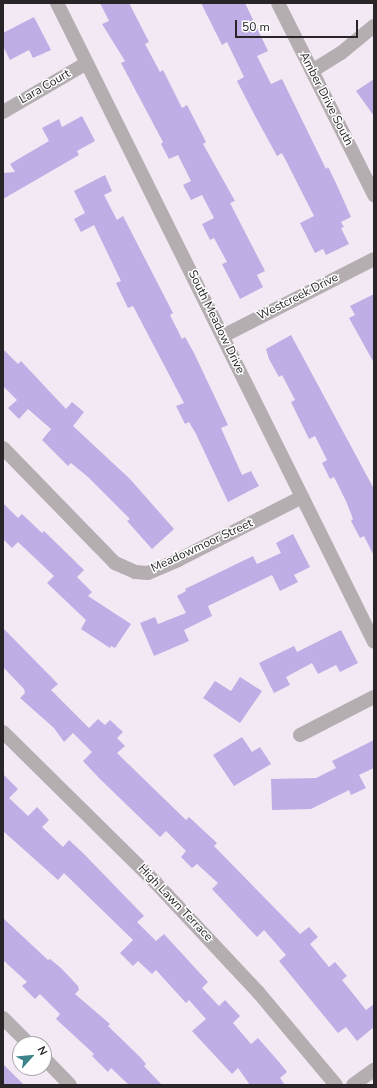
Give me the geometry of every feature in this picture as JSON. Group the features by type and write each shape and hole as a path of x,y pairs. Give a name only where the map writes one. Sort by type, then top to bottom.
{"street":[{"name":"South Meadow Drive","path":"57,3 374,642"},
{"name":"Amber Drive South","path":"278,3 374,195"},
{"path":"312,71 341,53 374,26"},
{"name":"Lara Court","path":"3,112 87,63"},
{"name":"Westcreek Drive","path":"223,336 374,259"},
{"name":"Meadowmoor Street","path":"3,448 115,563 134,572 148,573 178,560 302,497"},
{"path":"300,735 374,697"},
{"name":"High Lawn Terrace","path":"3,732 155,882 258,992 336,1085"},
{"path":"3,1018 21,1036"},
{"path":"52,1066 70,1085"},
{"path":"352,1085 374,1070"}],"building":[{"path":"100,3 129,3 149,42 145,44 160,72 163,70 182,108 187,105 206,142 203,144 235,201 230,203 265,271 257,275 263,287 240,299 222,264 227,262 214,238 210,240 202,224 214,218 202,195 191,200 183,185 191,181 178,155 169,159 161,144 163,142 121,63 125,61 102,24 109,21"},
{"path":"201,3 245,3 268,51 257,56 271,84 282,79 326,169 328,167 335,181 351,217 341,222 344,227 341,228 349,244 326,255 323,249 315,253 300,223 314,216 282,153 277,156 254,114 237,81 244,77 227,42 222,45"},
{"path":"34,17 51,50 33,58 29,50 10,60 3,46 3,33"},
{"path":"374,79 374,116 356,91"},
{"path":"82,116 95,141 77,151 79,155 3,199 3,173 15,172 10,164 49,141 42,128 59,119 62,127"},
{"path":"105,175 112,191 104,195 117,220 123,216 173,313 170,315 182,339 185,337 194,353 228,425 221,428 242,475 251,471 259,486 228,502 196,434 189,422 185,424 176,406 184,403 133,306 128,308 116,283 121,281 94,225 81,232 74,219 85,213 74,191"},
{"path":"374,294 374,363 349,318 355,315 350,306"},
{"path":"291,335 374,489 374,556 364,536 360,538 351,521 353,519 334,477 330,479 322,463 327,460 315,436 309,439 291,402 295,400 282,375 279,377 269,359 266,349"},
{"path":"3,349 18,364 21,361 66,409 72,402 84,412 73,426 130,479 174,529 152,549 127,521 130,519 88,477 71,463 68,466 42,440 51,429 28,409 19,419 8,408 17,400 3,386"},
{"path":"3,503 18,518 22,514 42,533 44,531 84,570 77,577 92,592 88,596 131,624 115,648 111,646 110,648 81,629 86,620 47,583 54,576 18,542 12,548 3,539"},
{"path":"293,534 310,567 294,575 298,582 280,591 272,575 208,606 212,616 184,630 189,641 154,656 140,623 155,617 158,624 186,613 177,596 186,591 185,589 253,556 257,564 281,553 276,543"},
{"path":"3,628 58,684 51,690 89,728 98,719 105,725 110,720 123,732 117,738 125,746 117,753 186,820 189,817 217,843 214,846 300,934 309,927 318,937 310,944 329,967 335,962 347,976 342,980 366,1010 374,1004 374,1027 357,1041 346,1027 338,1033 279,961 286,955 264,930 257,937 212,889 218,883 197,864 192,868 181,857 186,851 166,831 160,837 100,779 83,761 92,752 73,733 64,742 54,728 20,698 25,693 24,689 3,667"},
{"path":"341,630 358,663 340,672 336,665 318,674 312,663 286,677 290,685 274,693 259,663 294,646 297,652"},
{"path":"240,677 262,691 240,723 203,698 215,681 231,691"},
{"path":"242,737 252,752 260,747 271,764 234,786 213,755"},
{"path":"374,740 374,768 359,775 366,788 351,795 349,790 311,809 272,810 271,779 316,778 336,768 332,761"},
{"path":"3,774 18,789 9,798 28,816 37,807 49,820 42,827 63,847 69,840 83,853 144,916 137,922 156,941 164,934 208,982 202,988 219,1006 225,1000 240,1016 233,1023 251,1044 258,1038 279,1062 287,1072 280,1078 285,1085 250,1085 238,1068 232,1074 192,1031 206,1019 189,1000 186,1003 156,970 152,974 138,961 133,966 120,953 133,940 64,873 58,880 3,831"},
{"path":"3,918 48,960 50,959 61,968 78,986 79,990 75,994 110,1024 108,1026 140,1057 146,1064 144,1066 162,1085 129,1085 111,1068 108,1072 92,1056 94,1054 56,1019 60,1014 40,994 35,999 22,986 27,982 3,960"},
{"path":"3,1064 12,1073 12,1076 15,1076 24,1085 3,1085"}]}
